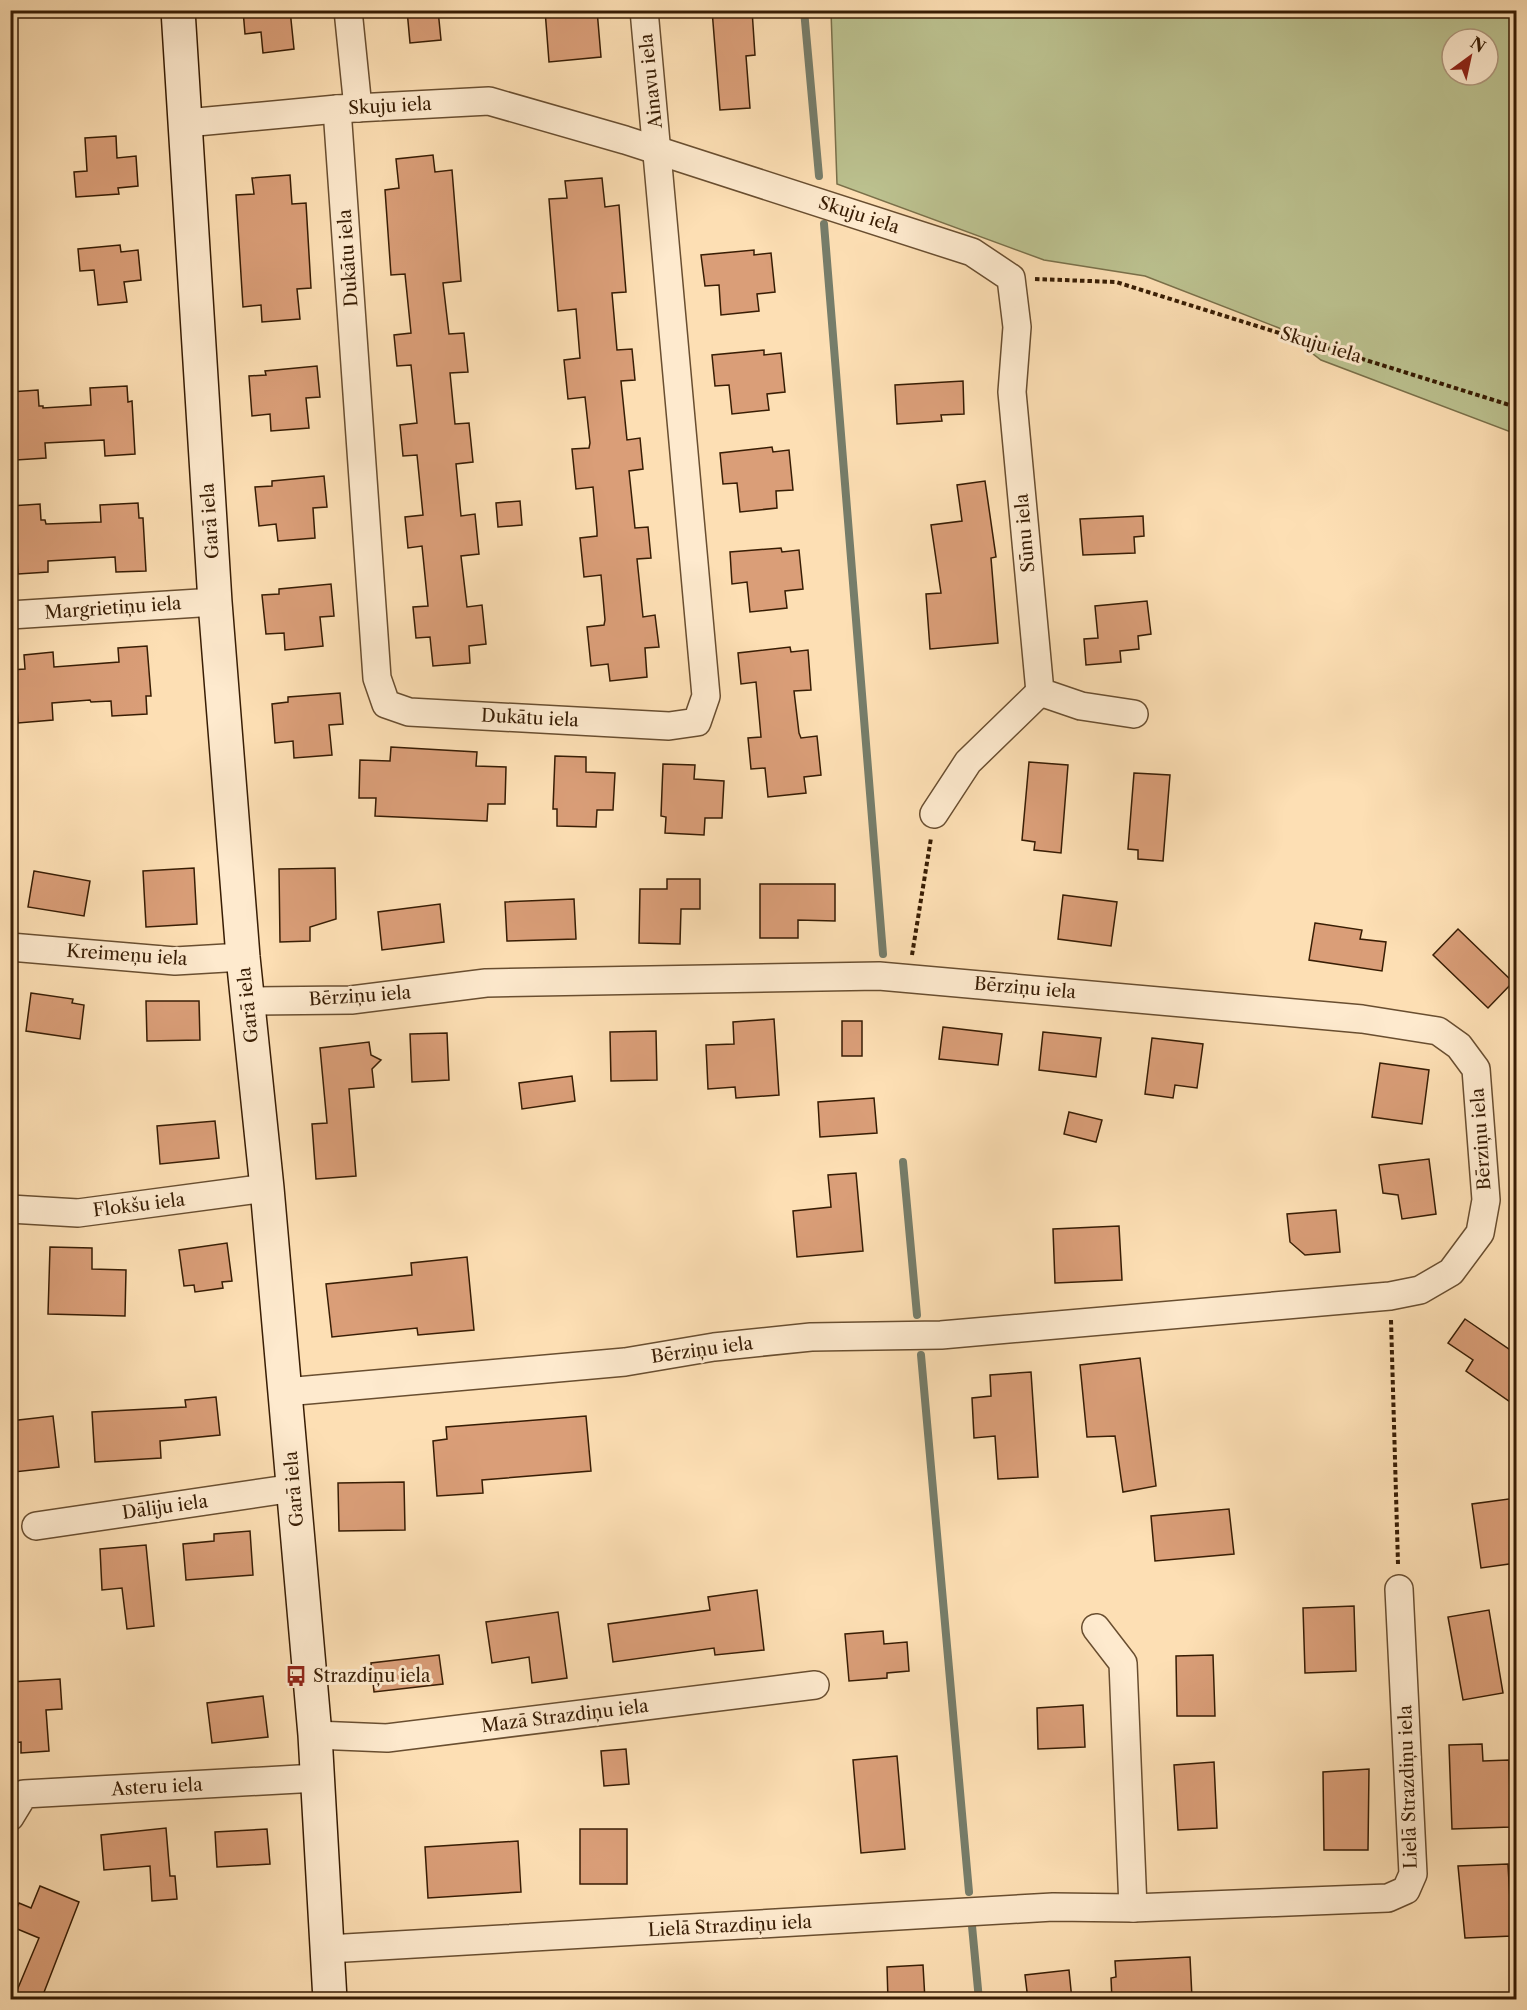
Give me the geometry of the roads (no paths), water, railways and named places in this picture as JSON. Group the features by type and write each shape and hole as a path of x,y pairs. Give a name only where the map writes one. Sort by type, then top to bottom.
{"street":[{"name":"Garā iela","path":"178,10 215,602 243,957 267,1188 315,1735 330,2000"},
{"path":"347,108 348,10"},
{"name":"Ainavu iela","path":"644,10 657,151"},
{"name":"Skuju iela","path":"186,123 347,108 489,101 657,151 972,252 1011,278"},
{"name":"Dukātu iela","path":"347,108 377,678 386,704 409,712 669,726 697,722 706,696 657,151"},
{"name":"Sūnu iela","path":"1011,278 1017,327 1012,392 1040,692"},
{"name":"Margrietiņu iela","path":"10,615 215,602"},
{"path":"934,814 968,762 1040,692 1081,706 1134,714"},
{"name":"Kreimeņu iela","path":"10,947 175,961 243,957"},
{"name":"Bērziņu iela","path":"248,1001 351,1000 486,983 879,976 1265,1008 1438,1031 1459,1046 1476,1069 1486,1200 1480,1233 1451,1272 1420,1290 1390,1296 941,1335 811,1337 714,1347 625,1362 285,1392"},
{"name":"Flokšu iela","path":"10,1209 78,1213 267,1188"},
{"name":"Dāliju iela","path":"36,1526 294,1488"},
{"name":"Lielā Strazdiņu iela","path":"328,1949 1041,1908 1133,1908 1388,1898 1406,1890 1413,1874 1399,1589"},
{"path":"1096,1628 1123,1663 1133,1908"},
{"name":"Mazā Strazdiņu iela","path":"315,1735 387,1737 815,1685"},
{"name":"Asteru iela","path":"10,1817 24,1794 317,1778"}],"waterway":[{"path":"804,10 819,176"},
{"path":"824,224 883,954"},
{"path":"903,1162 917,1315"},
{"path":"921,1355 969,1892"},
{"path":"972,1926 979,2000"}],"place":[{"name":"Strazdiņu iela","path":"296,1676"}]}
